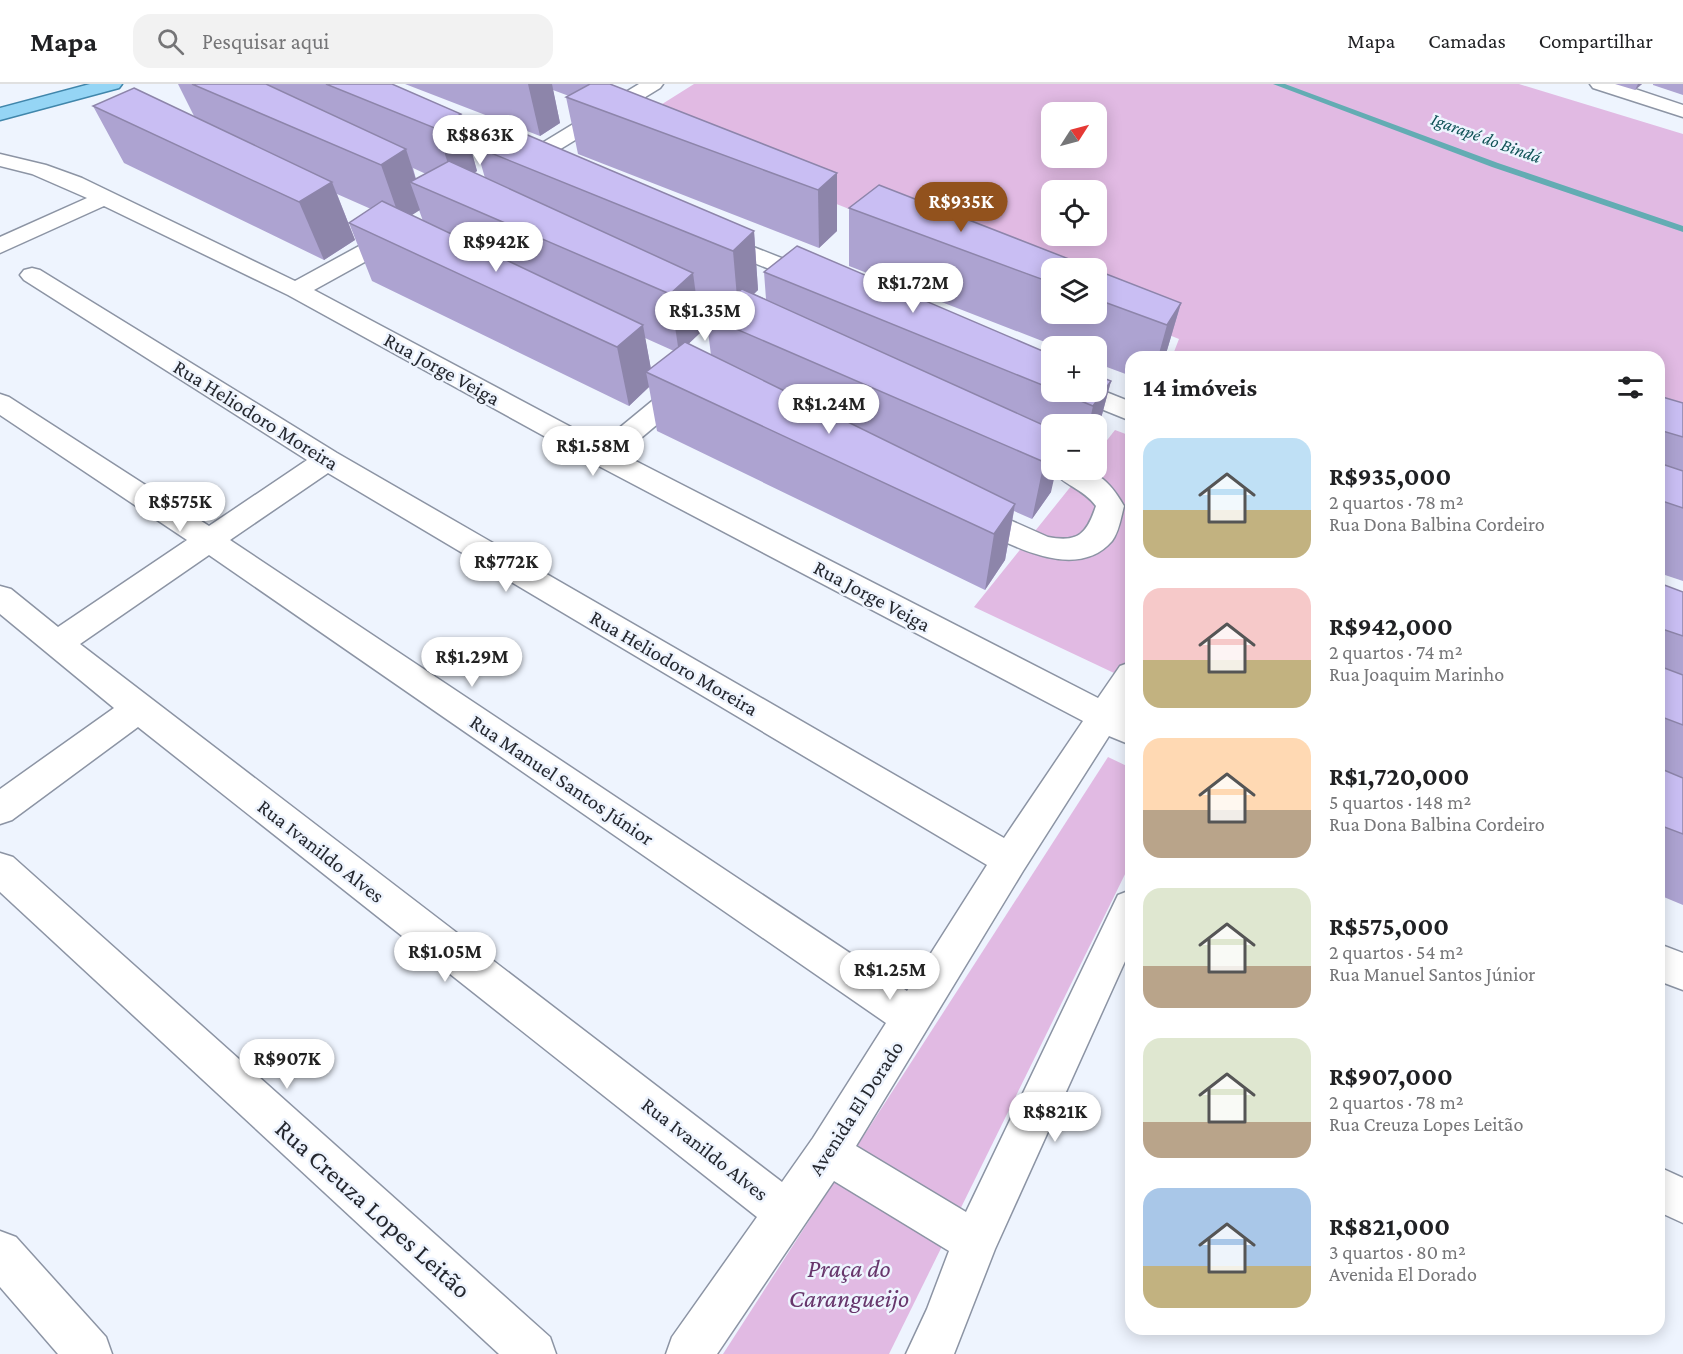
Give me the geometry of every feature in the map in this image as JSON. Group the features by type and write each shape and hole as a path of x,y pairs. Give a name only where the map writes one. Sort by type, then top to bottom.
{"main road":[{"path":"0,114 112,84"}],"street":[{"path":"619,84 646,88"},
{"path":"1600,84 1683,111"},
{"path":"495,180 646,88"},
{"path":"405,112 549,171"},
{"name":"Rua Jorge Veiga","path":"0,160 39,170 104,198 296,290 603,456 1118,724"},
{"path":"0,181 39,170"},
{"path":"0,246 104,198"},
{"path":"296,290 416,224"},
{"path":"692,230 816,286"},
{"name":"Rua Heliodoro Moreira","path":"32,275 327,460 1010,860"},
{"path":"639,286 753,337"},
{"path":"603,456 695,379"},
{"path":"1107,402 1125,410"},
{"name":"Rua Manuel Santos Júnior","path":"0,403 210,541 913,1018"},
{"path":"58,643 327,460"},
{"path":"946,501 1042,546 1062,550 1084,546 1101,534 1110,506 1103,493 1090,480"},
{"name":"Rua Ivanildo Alves","path":"0,597 138,709 787,1213"},
{"name":"Avenida El Dorado","path":"689,1354 828,1153 1010,860 1118,724 1125,698"},
{"path":"0,809 138,709"},
{"name":"Rua Creuza Lopes Leitão","path":"0,869 533,1354"},
{"path":"929,1354 945,1322 975,1242 1125,925"},
{"path":"1665,964 1683,972"},
{"path":"828,1153 975,1242"},
{"path":"1665,1192 1683,1200"},
{"path":"0,1253 89,1354"}],"green space":[{"path":"694,84 1519,84 1683,134 1683,437 1665,432 1665,351 1174,351 1179,339 1107,310 1107,258 1041,258 1041,285 632,123"},
{"path":"1115,430 1125,434 1125,678 974,607 1076,480 1107,480 1107,440"},
{"name":"Praça do Carangueijo","path":"1108,757 1125,765 1125,874 889,1354 723,1354"}],"building":[{"path":"192,84 266,84 406,149 381,165"},
{"path":"326,84 392,84 461,114 437,129"},
{"path":"590,84 610,84 837,173 818,190 566,97"},
{"path":"134,88 332,182 299,202 93,106"},
{"path":"511,128 754,231 733,251 476,147"},
{"path":"449,161 693,273 670,294 410,182"},
{"path":"879,185 1066,258 1041,258 1041,279 849,208"},
{"path":"382,201 643,325 617,347 349,223"},
{"path":"797,246 1041,350 1041,385 764,272"},
{"path":"1107,274 1181,303 1167,325 1107,303"},
{"path":"742,289 1041,424 1041,461 706,316"},
{"path":"685,342 1015,504 994,534 646,372"},
{"path":"1665,398 1683,403 1683,437 1665,432"},
{"path":"1083,402 1096,402 1093,406"},
{"path":"1665,465 1683,471 1683,508 1665,502"},
{"path":"1665,585 1683,592 1683,636 1665,630"},
{"path":"1665,668 1683,675 1683,725 1665,718"},
{"path":"1665,770 1683,778 1683,834 1665,827"}],"waterway":[{"name":"Igarapé do Bindá","path":"1277,84 1495,165 1683,229"}]}
